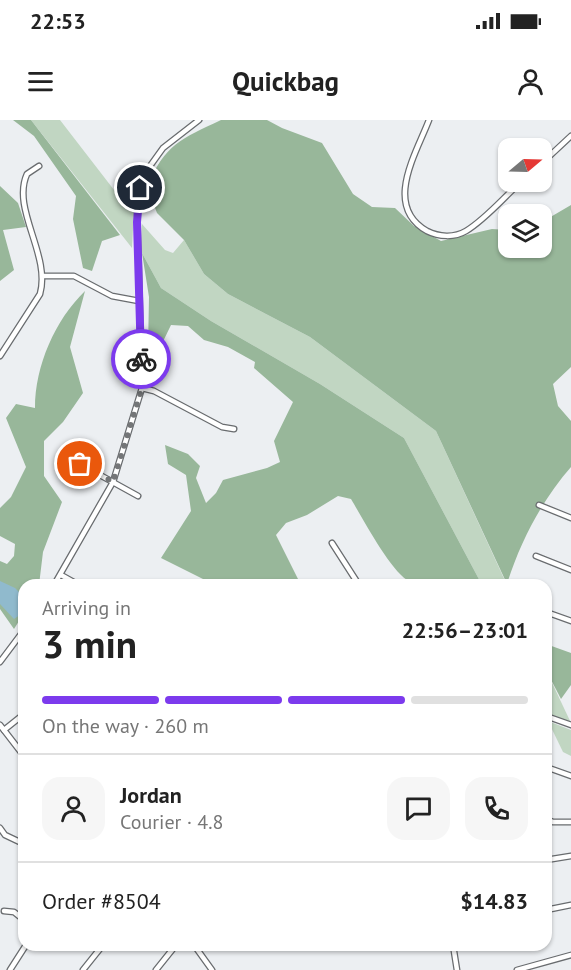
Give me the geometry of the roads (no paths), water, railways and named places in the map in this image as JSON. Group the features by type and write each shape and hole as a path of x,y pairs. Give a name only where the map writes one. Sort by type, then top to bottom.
{"street":[{"path":"59,579 113,482 142,388 137,204 145,173 163,148 199,120"},
{"path":"429,120 404,192 405,205 420,227 442,236 464,232 510,192"},
{"path":"552,154 571,136"},
{"path":"0,356 40,294 43,276 23,191 27,174 39,166"},
{"path":"43,276 74,276 112,296 139,301"},
{"path":"142,388 154,391 222,427 234,429"},
{"path":"80,464 138,496"},
{"path":"538,506 571,518"},
{"path":"332,543 355,579"},
{"path":"536,556 571,570"},
{"path":"62,575 69,579"},
{"path":"552,614 571,621"},
{"path":"0,662 18,638"},
{"path":"18,718 2,728 18,748"},
{"path":"552,718 571,725"},
{"path":"552,769 571,777"},
{"path":"552,821 571,822"},
{"path":"0,828 5,835 18,841"},
{"path":"552,859 571,856"},
{"path":"552,909 571,905"},
{"path":"4,911 14,912 18,915"},
{"path":"10,970 22,951"},
{"path":"82,970 97,951"},
{"path":"156,970 171,951"},
{"path":"198,951 212,970"},
{"path":"454,951 457,970"},
{"path":"517,970 571,955"}],"water":[{"path":"0,581 18,591 18,616 14,619 0,604"}]}
